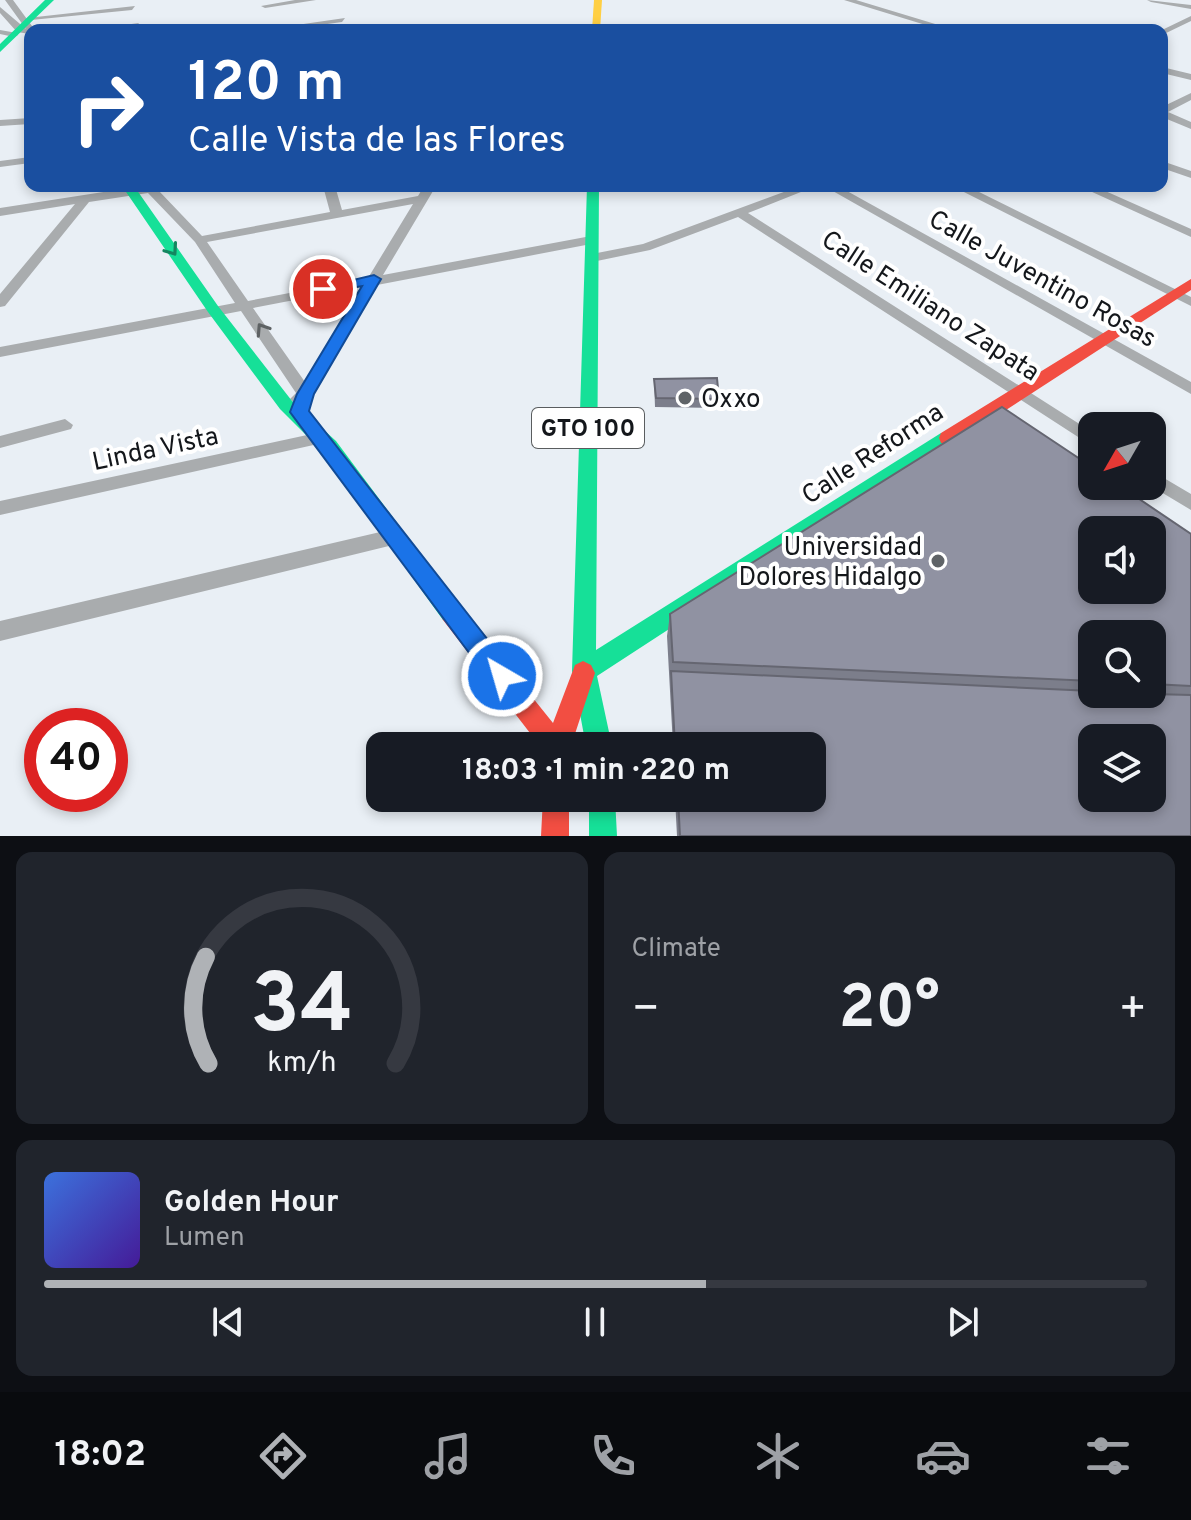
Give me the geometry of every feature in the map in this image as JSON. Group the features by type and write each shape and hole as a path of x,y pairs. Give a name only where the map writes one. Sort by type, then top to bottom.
{"street":[{"path":"9,0 22,29"},
{"path":"27,24 50,0"},
{"path":"266,24 264,3 312,0"},
{"path":"596,24 598,0"},
{"path":"848,0 930,24"},
{"path":"1151,0 1191,7"},
{"path":"48,24 132,8"},
{"path":"0,9 22,29"},
{"path":"1168,30 1191,18"},
{"path":"312,24 342,20"},
{"path":"0,49 22,29"},
{"path":"1170,69 1191,67"},
{"path":"1170,69 1191,77"},
{"path":"1168,109 1191,96"},
{"path":"1168,115 1191,126"},
{"path":"0,123 24,121"},
{"path":"0,164 24,161"},
{"path":"1168,166 1191,175"},
{"path":"0,212 83,202 127,192"},
{"path":"142,192 213,309 297,404 393,537 546,732"},
{"path":"143,192 199,240 246,303 297,404"},
{"path":"331,192 337,215"},
{"path":"297,404 426,192"},
{"name":"GTO 100","path":"593,192 584,671 596,732"},
{"path":"0,352 374,279 592,249 646,247 795,192"},
{"name":"Calle Juventino Rosas","path":"841,192 1191,389"},
{"path":"970,192 1183,298"},
{"path":"1099,192 1191,233"},
{"path":"199,240 421,199"},
{"path":"0,303 83,202"},
{"name":"Calle Emiliano Zapata","path":"741,214 1078,431"},
{"name":"Calle Reforma","path":"584,671 1016,391 1183,298 1191,283"},
{"path":"0,442 65,425"},
{"name":"Linda Vista","path":"0,508 321,438"},
{"path":"1166,487 1191,503"},
{"path":"0,631 393,537"},
{"name":"GTO 100","path":"562,732 584,671"},
{"path":"555,836 556,812"},
{"path":"602,812 603,836"}],"building":[{"path":"717,378 719,399 656,398 654,379"},
{"name":"Universidad Dolores Hidalgo","path":"1002,407 1078,458 1078,500 1141,500 1164,516 1078,516 1078,604 1166,604 1166,517 1191,534 1191,686 1166,685 1166,620 1078,620 1078,680 673,662 670,614"},
{"path":"671,671 1078,690 1078,708 1166,708 1166,694 1191,695 1191,836 680,836 679,812 826,812 826,732 674,732"}],"traffic: fast":[{"path":"26,24 50,0"},
{"path":"0,49 24,25"},
{"path":"132,192 213,309 286,405 329,446 451,613"},
{"path":"593,192 584,671 596,732"},
{"path":"584,671 948,438"},
{"path":"602,812 603,836"}],"traffic: slow":[{"path":"596,24 598,0"}],"traffic: jam":[{"path":"948,438 1191,283"},
{"path":"451,613 545,732"},
{"path":"563,732 583,673"},
{"path":"555,836 556,812"}],"place":[{"name":"Oxxo","path":"685,398"},
{"name":"Universidad Dolores Hidalgo","path":"938,561"}],"route":[{"path":"323,289 374,279 305,394 299,412 502,676"}]}
